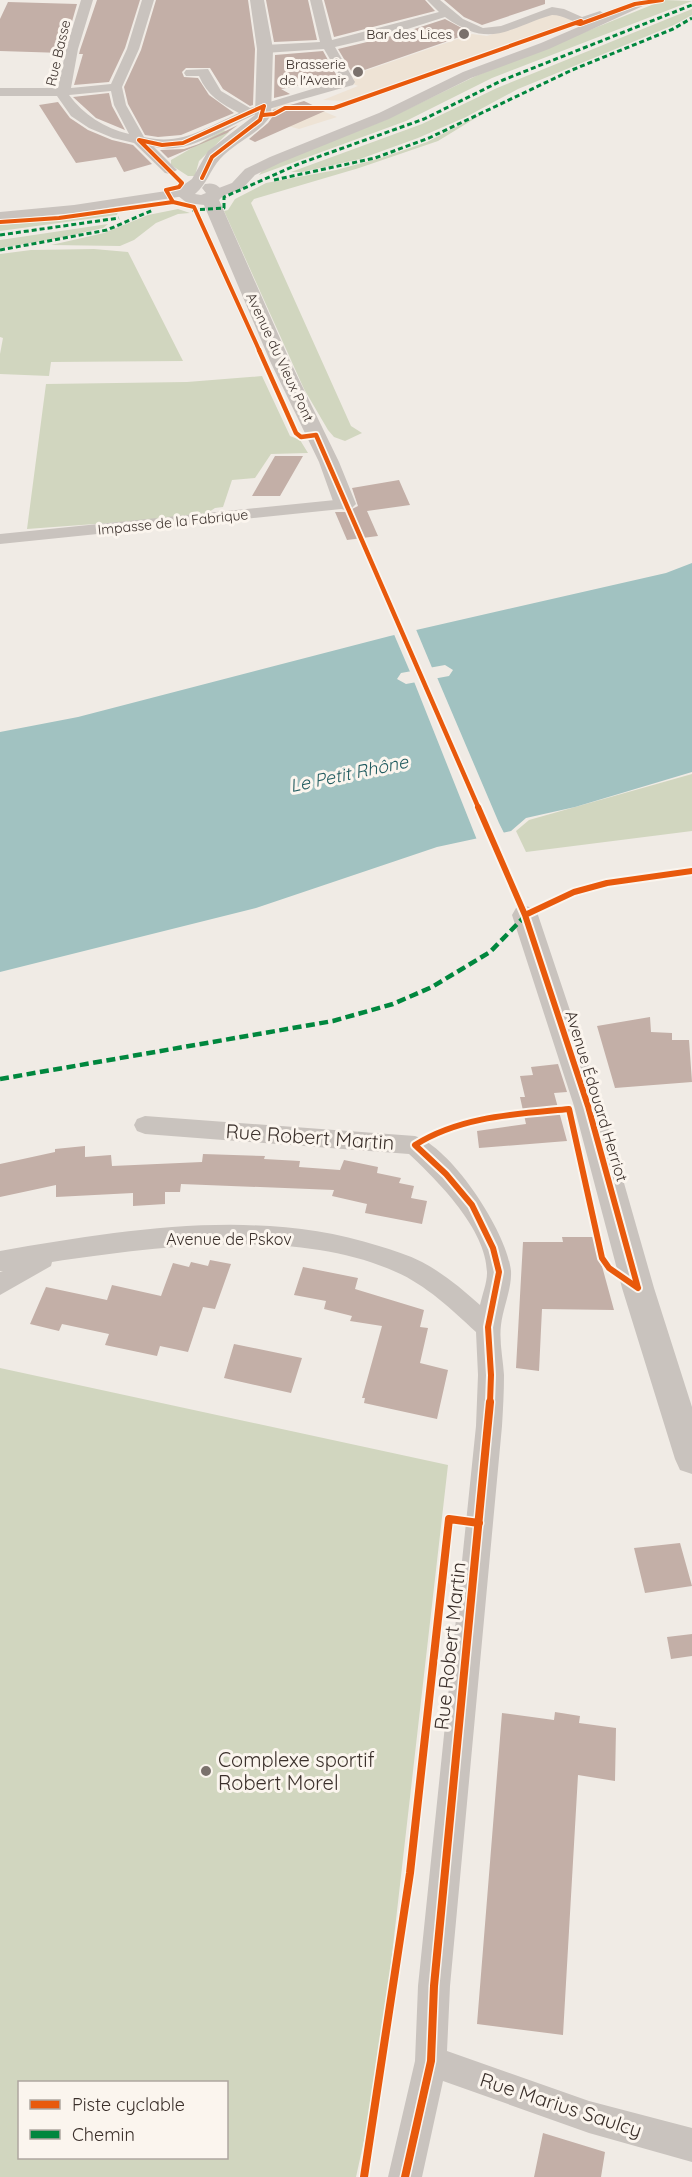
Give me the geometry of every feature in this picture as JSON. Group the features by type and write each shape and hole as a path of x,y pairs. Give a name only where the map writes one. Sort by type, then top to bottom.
{"street":[{"name":"Rue Basse","path":"87,0 72,49 63,95 76,113 94,125 138,140"},
{"path":"148,0 133,50 116,87 120,105 138,140 170,170"},
{"path":"202,193 207,163 260,120 264,106 265,49 257,0"},
{"path":"138,140 162,145 183,143 264,106 298,98 349,81 333,59 327,45 316,0"},
{"path":"433,0 447,13 480,31 489,32 552,11 561,11 581,21 638,0"},
{"path":"0,216 202,193 237,186 250,172 275,160 384,116 467,75 545,46 650,0"},
{"path":"265,49 327,45 391,30 447,13"},
{"path":"190,73 204,72 209,87 220,98 248,112"},
{"path":"0,92 63,92 116,87"},
{"name":"Avenue du Vieux Pont","path":"202,193 321,444 345,504"},
{"name":"Impasse de la Fabrique","path":"0,539 345,504"},
{"name":"Avenue Édouard Herriot","path":"525,915 588,1107 638,1288 692,1459"},
{"name":"Rue Robert Martin","path":"145,1125 415,1145 446,1174 472,1205 493,1248 499,1272 488,1328 491,1375 489,1426 434,1986 431,2061 405,2177"},
{"name":"Avenue de Pskov","path":"0,1261 163,1238 273,1236 328,1242 401,1263 441,1285 488,1328"},
{"name":"Avenue de Pskov","path":"0,1285 53,1252"},
{"name":"Rue Marius Saulcy","path":"431,2061 589,2117 692,2145"}],"green space":[{"path":"664,0 692,1 492,78 406,121 259,175 264,168 385,120 478,75"},
{"path":"692,9 692,15 674,25 518,89 466,117 418,138 360,159 302,172 291,172 422,124 497,88"},
{"path":"487,111 438,141 359,168 254,199 251,203 351,426 362,433 345,441 334,437 304,389 224,211 228,210 235,199 266,183 336,170 381,158 427,142"},
{"path":"223,130 229,132 199,161 195,176 188,176 171,165 171,160"},
{"path":"178,209 190,213 178,214 156,223 134,240 120,246 51,245 104,233 148,215"},
{"path":"118,212 117,215 0,231 0,225 72,219"},
{"path":"108,224 103,228 55,239 0,248 0,240"},
{"path":"94,249 128,252 183,361 51,362 49,376 0,374 3,338 0,337 0,254 31,250"},
{"path":"262,376 290,436 300,440 308,453 271,454 255,478 232,480 223,507 215,508 203,516 27,529 46,384 187,382"},
{"path":"692,774 692,831 526,852 516,831 529,820"},
{"name":"Complexe sportif Robert Morel","path":"0,1368 448,1465 378,2077 356,2177 0,2177"}],"shaded area":[{"path":"555,12 573,21 343,101 323,100 358,86 351,83 354,79 353,75 472,34 487,36"},
{"path":"278,104 313,107 337,117 299,129 273,122 270,117 272,110"}],"water":[{"name":"Le Petit Rhône","path":"692,563 692,772 575,807 526,818 511,831 437,847 256,908 0,972 0,732 78,717 390,636 666,573","holes":["445,665 453,670 449,676 406,684 397,679 401,673"]}],"pier":[{"path":"415,627 433,670 411,674 393,632"},
{"path":"436,675 505,835 477,840 413,679"}],"building":[{"path":"97,0 140,0 125,48 109,82 74,85 83,54 79,54 80,50"},
{"path":"156,0 248,0 255,49 253,105 250,106 223,89 210,68 186,68 182,72 184,77 198,78 209,95 234,113 181,135 158,137 145,135 128,104 124,87 141,50"},
{"path":"266,0 308,0 317,40 274,42"},
{"path":"324,0 425,0 435,11 334,37"},
{"path":"444,0 545,0 545,4 482,25 464,17"},
{"path":"8,2 77,4 63,53 0,51 0,19"},
{"path":"445,19 471,33 353,74 338,49 396,35"},
{"path":"323,51 338,78 281,89 290,94 274,98 275,55"},
{"path":"109,93 112,106 125,130 96,118 73,97"},
{"path":"304,101 325,111 255,142 249,139 268,123 273,116 273,110"},
{"path":"58,102 70,118 88,130 112,140 133,145 152,164 124,172 116,157 76,163 39,105"},
{"path":"238,125 227,133 168,158 160,150 184,149"},
{"path":"275,456 303,456 280,496 252,496"},
{"path":"399,480 410,505 367,511 378,536 347,540 335,512 346,512 358,506 352,488"},
{"path":"650,1017 651,1032 672,1033 672,1040 689,1040 692,1082 615,1088 597,1026"},
{"path":"558,1064 567,1092 554,1093 567,1141 479,1148 477,1131 526,1124 520,1097 525,1097 520,1076 533,1075 531,1067"},
{"path":"85,1146 85,1157 111,1155 112,1166 202,1162 203,1154 265,1156 264,1159 300,1161 299,1167 340,1170 344,1160 378,1167 377,1173 401,1178 399,1183 414,1186 411,1198 427,1201 422,1224 365,1213 367,1204 332,1196 334,1190 181,1184 180,1192 165,1192 165,1204 133,1206 133,1193 56,1197 56,1185 0,1197 0,1164 55,1152 55,1149"},
{"path":"562,1237 594,1237 614,1310 542,1309 539,1371 516,1368 523,1242 563,1242"},
{"path":"210,1260 231,1264 215,1309 203,1307 188,1352 160,1346 157,1356 105,1345 109,1334 62,1324 59,1331 30,1324 46,1287 107,1300 112,1285 161,1296 173,1263 189,1267 191,1262 208,1266"},
{"path":"303,1267 358,1278 355,1289 424,1310 420,1327 428,1328 420,1363 448,1370 437,1419 364,1403 365,1398 362,1398 382,1326 350,1321 352,1316 324,1309 326,1301 294,1295"},
{"path":"234,1344 302,1358 291,1393 224,1378"},
{"path":"680,1543 692,1586 645,1593 634,1548"},
{"path":"692,1634 692,1656 671,1659 667,1637"},
{"path":"555,1712 580,1716 579,1723 616,1728 615,1781 578,1775 563,2035 477,2024 502,1713 554,1720"},
{"path":"543,2133 605,2152 601,2177 534,2177"}],"marked path":[{"path":"192,210 224,208 224,197 301,163 424,119 503,80 692,5"},
{"path":"274,180 375,158 429,138 572,70 673,29 692,18"},
{"path":"0,250 107,230 153,210"},
{"path":"0,235 119,218"},
{"path":"0,1079 333,1021 393,1004 432,987 490,952 527,914"}],"cycle path":[{"path":"576,23 580,24 635,4 662,0"},
{"path":"263,115 274,114 285,108 334,108 581,21"},
{"path":"139,140 162,145 183,143 264,106"},
{"path":"202,178 212,157 260,120 264,106"},
{"path":"139,140 182,183 179,187 166,190 173,202"},
{"path":"0,222 59,218 173,202 194,207 197,212 296,433 301,437 316,435 525,915 588,1106 638,1288"},
{"path":"525,915 574,892 607,883 692,871"},
{"path":"405,2177 431,2061 434,1986 489,1426 491,1375 488,1327 499,1272 493,1248 472,1205 446,1174 415,1145 430,1136 467,1123 510,1115 569,1109 602,1258 609,1268 638,1288"},
{"path":"364,2177 410,1873 449,1519 479,1523"}],"place":[{"name":"Bar des Lices","path":"464,34"},
{"name":"Brasserie de l'Avenir","path":"358,72"},
{"name":"Complexe sportif Robert Morel","path":"206,1771"}]}
